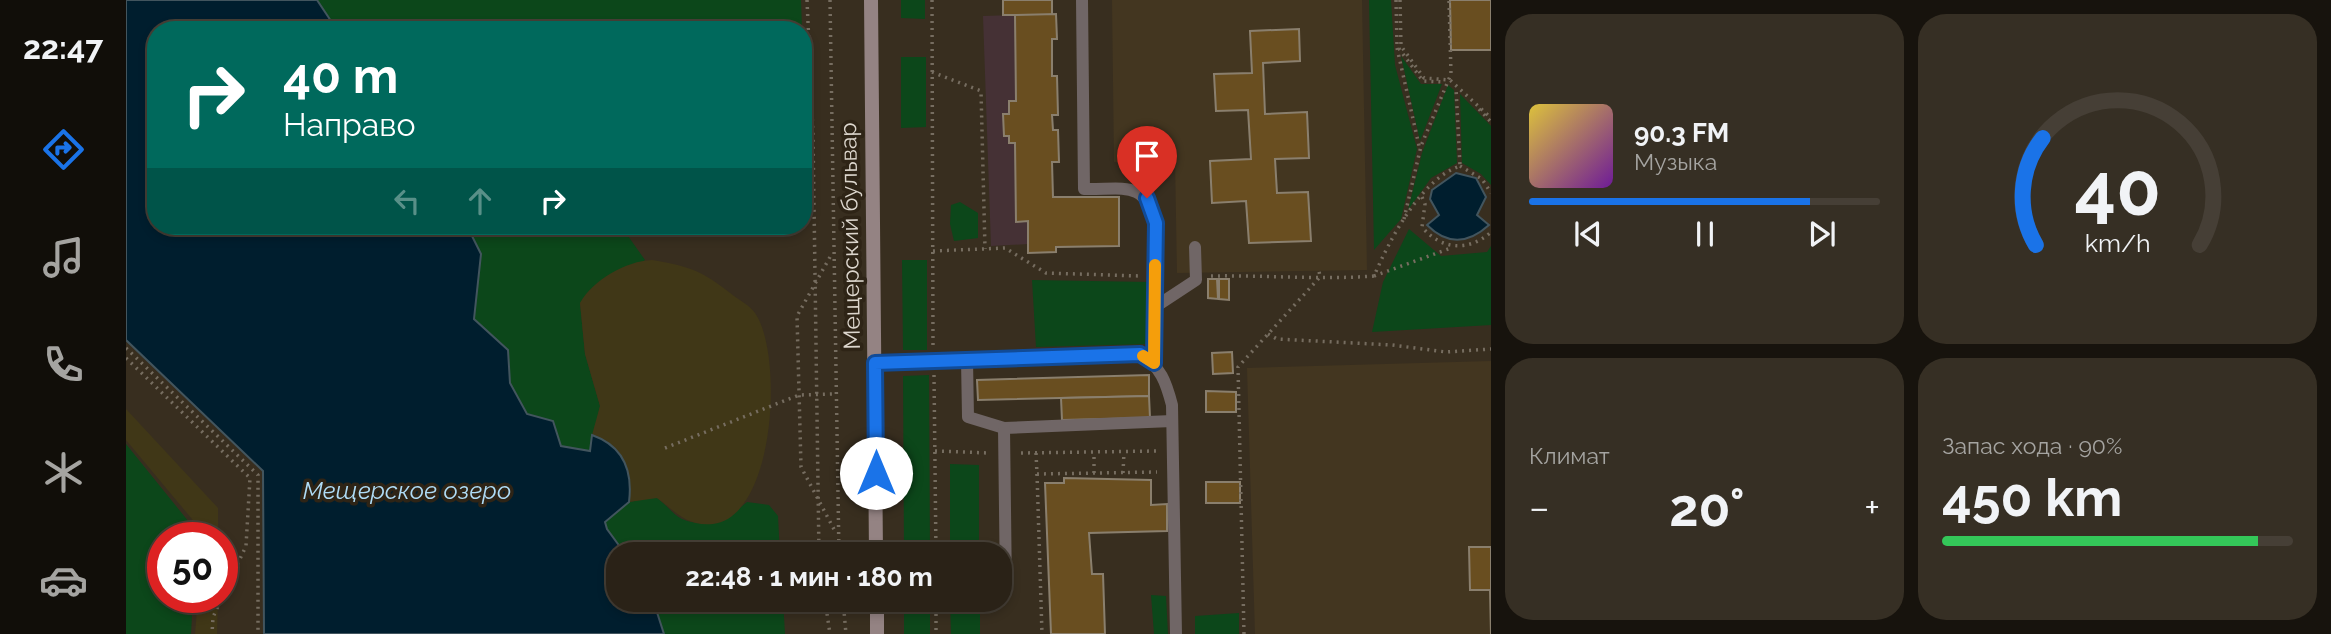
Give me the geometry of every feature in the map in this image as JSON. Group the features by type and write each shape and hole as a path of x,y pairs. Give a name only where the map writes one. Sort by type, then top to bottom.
{"main road":[{"name":"Мещерский бульвар","path":"871,0 876,542"},
{"path":"877,612 877,634"}],"lane":[{"path":"1082,0 1084,189 1135,190 1147,198 1156,223 1154,363"},
{"path":"1155,307 1196,281 1195,247"},
{"path":"875,363 1140,354 1154,363 1165,380 1172,405 1176,634"},
{"path":"967,360 968,417 1004,428 1172,421"},
{"path":"1004,428 1006,542"}],"path":[{"path":"807,0 808,21"},
{"path":"830,0 838,542"},
{"path":"932,0 936,542"},
{"path":"1398,0 1397,46 1420,151"},
{"path":"1398,0 1401,46 1424,78 1446,81 1477,102 1491,120"},
{"path":"1404,221 1420,151 1451,74 1448,0"},
{"path":"1397,46 1423,82 1446,81 1491,120"},
{"path":"932,72 981,91 985,249"},
{"path":"1456,88 1461,166"},
{"path":"812,112 818,542"},
{"path":"1374,276 1390,239 1433,180 1445,171 1461,166 1482,179 1491,193"},
{"path":"1422,197 1425,204 1422,227 1430,238 1447,247 1457,246"},
{"path":"1195,276 1374,276 1483,239 1491,232"},
{"path":"933,251 1005,248 1046,274 1155,276"},
{"path":"832,255 797,316 801,467 837,536"},
{"path":"1319,271 1320,277"},
{"path":"1244,634 1238,367 1320,277"},
{"path":"1268,334 1278,339 1392,345 1446,352 1491,349"},
{"path":"126,348 258,475 258,634"},
{"path":"126,358 250,478 246,545 213,617 212,634"},
{"path":"665,448 799,395 835,394"},
{"path":"934,451 1173,451"},
{"path":"1094,452 1094,473"},
{"path":"1123,473 1124,452"},
{"path":"1036,453 1042,634"},
{"path":"1037,474 1174,472"},
{"path":"827,612 830,634"},
{"path":"844,612 846,634"},
{"path":"936,612 936,634"}],"shaded area":[{"path":"1112,0 1362,0 1367,270 1177,273 1175,161 1114,162"},
{"path":"1015,15 1016,101 1009,101 1009,114 1003,115 1004,136 1009,136 1009,143 1015,143 1017,222 1028,221 1028,244 991,246 983,16"},
{"path":"1491,361 1491,634 1255,634 1247,368"}],"green space":[{"path":"317,0 801,0 802,21 331,21"},
{"path":"901,0 925,0 925,19 901,18"},
{"path":"1369,0 1391,0 1395,65 1417,149 1401,219 1374,250"},
{"path":"1401,56 1421,84 1442,84 1420,141"},
{"path":"901,57 926,57 926,127 901,128"},
{"path":"1448,85 1454,90 1457,163 1431,178 1408,210 1422,153"},
{"path":"1460,94 1491,126 1491,185 1481,174 1462,163"},
{"path":"960,202 978,213 978,238 954,241 950,224 951,205"},
{"path":"1409,229 1441,256 1487,252 1491,246 1491,325 1372,332 1383,282"},
{"path":"472,235 627,235 645,260 580,303 585,354 600,406 590,451 561,446 553,421 527,414 510,383 508,350 474,319 481,254"},
{"path":"902,260 927,260 927,350 903,350"},
{"path":"1032,280 1150,282 1150,344 1036,347"},
{"path":"929,375 930,542 904,542 903,376"},
{"path":"126,444 189,522 147,522 147,613 192,613 191,634 126,634"},
{"path":"950,464 979,465 979,542 950,542"},
{"path":"657,498 682,519 700,523 725,517 747,502 769,505 778,516 779,542 616,542 606,529 605,522 629,502"},
{"path":"1151,595 1166,596 1168,634 1154,634"},
{"path":"657,612 784,612 785,634 664,634"},
{"path":"904,612 930,612 930,634 904,634"},
{"path":"950,612 980,612 980,634 951,634"},
{"path":"1239,613 1239,634 1195,634 1195,616"}],"sand":[{"path":"652,260 688,268 713,281 753,310 764,334 771,396 768,432 761,465 750,494 734,515 713,524 689,521 657,498 629,502 629,480 624,461 611,446 592,435 600,406 585,354 580,303 593,287 611,273 632,264"},
{"path":"126,409 218,508 218,522 194,522 126,440"},
{"path":"197,613 218,613 217,634 195,634"}],"water":[{"name":"Мещерское озеро","path":"126,0 317,0 331,21 147,21 147,235 472,235 481,254 474,319 508,350 510,383 527,414 553,421 561,446 590,451 592,435 611,446 624,461 629,480 629,502 605,522 616,542 606,542 606,612 657,612 664,634 264,634 263,471 126,340"},
{"path":"1456,173 1476,178 1486,197 1477,215 1489,225 1473,236 1458,240 1442,236 1427,225 1439,215 1430,199 1432,190"}],"building":[{"path":"1003,0 1052,0 1052,15 1003,15"},
{"path":"1450,0 1491,0 1491,50 1451,50"},
{"path":"1056,14 1057,39 1052,39 1052,76 1057,76 1058,115 1052,115 1053,130 1058,130 1059,162 1052,162 1053,197 1119,197 1119,246 1056,247 1056,252 1028,253 1028,221 1016,222 1015,143 1009,143 1009,136 1004,136 1003,114 1009,114 1009,101 1016,101 1015,15"},
{"path":"1299,29 1300,61 1263,63 1265,114 1307,112 1309,158 1275,159 1277,193 1308,192 1311,241 1249,243 1246,201 1212,203 1210,161 1251,159 1248,110 1216,111 1214,74 1252,73 1250,31"},
{"path":"1208,279 1217,279 1218,299 1208,298"},
{"path":"1219,279 1229,279 1229,300 1219,299"},
{"path":"1232,352 1233,373 1213,374 1212,353"},
{"path":"1149,375 1149,396 978,400 977,380"},
{"path":"1206,391 1236,392 1236,412 1206,412"},
{"path":"1149,396 1150,418 1062,420 1061,398"},
{"path":"1064,478 1151,480 1151,505 1167,504 1167,531 1089,533 1092,574 1103,574 1105,634 1051,634 1045,483 1064,483"},
{"path":"1206,482 1240,482 1240,503 1206,503"},
{"path":"1469,547 1491,547 1491,634 1490,590 1470,590"}],"slow traffic":[{"path":"1143,356 1154,363 1155,265"}],"route":[{"path":"876,473 875,363 1140,354 1154,363 1156,223 1147,198"}]}
